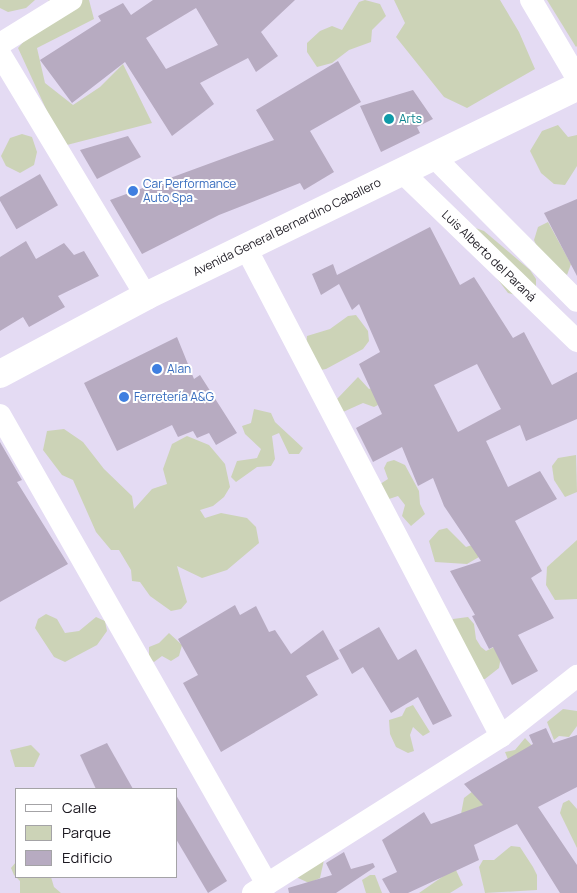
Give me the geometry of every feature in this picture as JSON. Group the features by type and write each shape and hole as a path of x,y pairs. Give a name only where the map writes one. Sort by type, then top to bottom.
{"main road":[{"name":"Avenida General Bernardino Caballero","path":"0,374 146,296 401,171 577,88"}],"street":[{"path":"0,44 72,0"},
{"path":"530,0 577,78"},
{"path":"0,54 146,296"},
{"path":"433,156 577,301"},
{"name":"Luis Alberto del Paraná","path":"401,171 577,341"},
{"path":"246,248 501,736"},
{"path":"0,415 260,889 501,736 577,676"}],"green space":[{"path":"0,0 35,0 26,8 8,12 0,8"},
{"path":"49,0 89,0 94,19 37,48 45,83 73,105 100,87 123,64 152,123 63,146 18,48 34,30"},
{"path":"365,0 380,4 386,16 372,30 371,42 349,50 332,63 317,67 307,52 307,43 320,31 332,26 342,30 359,2"},
{"path":"394,0 500,0 519,32 535,69 467,108 444,97 396,37 405,23"},
{"path":"547,0 577,0 576,47"},
{"path":"558,125 568,137 577,135 577,166 565,185 554,184 541,173 530,151 542,131"},
{"path":"22,134 32,137 37,152 34,165 20,173 6,166 1,156 10,138"},
{"path":"548,222 571,264 567,275 541,256 534,240 538,227"},
{"path":"464,224 484,231 530,270 536,279 536,292 523,297 508,293 486,264"},
{"path":"356,315 368,331 369,341 363,349 326,369 315,371 306,346 307,336 330,329 348,316"},
{"path":"358,377 369,389 374,387 378,405 374,407 363,403 343,412 337,399"},
{"path":"254,409 271,413 275,422 303,448 299,454 289,454 279,433 272,436 275,459 271,466 257,467 236,482 231,477 237,461 257,458 261,449 245,434 242,426 251,423"},
{"path":"64,429 83,442 104,469 132,496 134,509 152,489 167,484 163,469 172,444 187,436 209,445 225,464 230,487 224,497 213,506 200,510 205,518 221,513 247,518 256,527 259,543 227,570 202,578 177,566 187,602 181,609 171,611 150,596 140,582 132,581 131,570 119,550 111,550 96,532 73,480 62,475 43,450 47,431"},
{"path":"576,455 577,492 565,497 554,480 552,466 558,458"},
{"path":"394,460 405,465 419,491 420,504 425,514 411,526 402,516 405,505 398,496 389,499 377,486 388,479 384,468 387,462"},
{"path":"447,528 466,547 472,545 479,557 467,564 435,562 429,541 439,530"},
{"path":"577,540 577,599 555,600 546,585 547,567"},
{"path":"46,614 57,619 65,633 79,631 96,617 105,621 107,631 97,645 65,662 54,657 35,628 38,619"},
{"path":"468,617 474,624 476,639 481,647 486,651 494,647 501,656 499,668 485,679 475,679 448,624 453,619"},
{"path":"169,633 182,645 179,656 171,661 162,656 154,662 149,658 149,647 159,643"},
{"path":"413,705 430,732 423,736 413,727 410,735 414,751 408,753 396,747 390,734 389,720 402,716 406,708"},
{"path":"563,709 577,711 577,726 569,737 559,736 554,740 547,722"},
{"path":"525,738 536,750 511,767 505,752 515,750"},
{"path":"31,745 40,754 34,767 15,767 10,750"},
{"path":"473,791 489,808 461,814 464,798"},
{"path":"569,800 577,809 577,848 560,813 563,803"},
{"path":"511,846 520,847 533,867 537,875 537,890 485,893 479,867 483,860 494,860"},
{"path":"324,860 320,878 309,883 296,877"},
{"path":"15,863 15,876 14,875 11,868"},
{"path":"455,868 463,885 450,893 419,893"},
{"path":"370,875 375,875 382,893 366,893 362,880"},
{"path":"17,878 51,878 54,887 61,893 20,893 20,881"}],"building":[{"path":"153,0 295,0 261,32 278,56 256,72 248,58 200,83 214,104 172,136 125,62 72,103 40,60 101,21 98,16 123,3 131,15","holes":["196,8 218,45 166,69 146,38"]},
{"path":"338,61 361,102 310,131 334,172 304,190 300,183 219,215 142,254 110,200 274,140 256,110"},
{"name":"Arts","path":"413,90 433,119 417,127 420,133 381,152 360,106"},
{"path":"128,136 141,157 97,179 80,150"},
{"path":"40,174 58,205 16,229 0,201 0,197"},
{"path":"577,199 577,276 544,213"},
{"path":"430,227 460,285 474,277 513,338 524,332 552,385 577,372 577,419 526,441 520,425 486,441 508,487 540,471 557,499 515,521 542,571 531,578 554,618 518,635 538,671 512,685 493,647 489,649 472,616 475,615 450,571 481,561 444,506 433,478 418,486 402,447 373,462 356,428 382,414 359,364 380,352 359,304 352,310 339,284 321,295 312,274 333,264 337,275","holes":["477,364 501,409 458,432 434,385"]},
{"path":"26,241 36,259 64,243 74,255 84,251 99,276 58,296 65,307 29,327 23,317 0,331 0,257"},
{"path":"177,337 194,379 200,375 237,433 216,445 209,433 197,438 193,431 178,437 172,425 117,451 84,383"},
{"path":"0,442 22,480 17,482 68,564 0,602"},
{"path":"235,605 240,615 256,606 269,632 275,630 291,654 323,630 339,659 306,676 318,695 221,752 183,683 198,675 178,639"},
{"path":"379,627 398,660 416,649 452,716 433,725 418,697 391,713 363,667 352,674 339,650"},
{"path":"546,728 553,743 577,735 577,787 538,807 577,865 577,893 560,893 517,824 474,845 479,860 408,893 390,893 382,879 397,872 382,840 424,812 431,824 483,805 464,784 533,744 529,735"},
{"path":"107,743 132,788 96,788 80,755"},
{"path":"178,798 227,881 208,893 178,842"},
{"path":"344,852 351,869 373,863 375,867 336,893 289,893 288,888 332,875 326,863"}],"place":[{"name":"Arts","path":"389,119"},
{"name":"Car Performance Auto Spa","path":"133,191"},
{"name":"Alan","path":"157,369"},
{"name":"Ferretería A&G","path":"124,397"}]}
